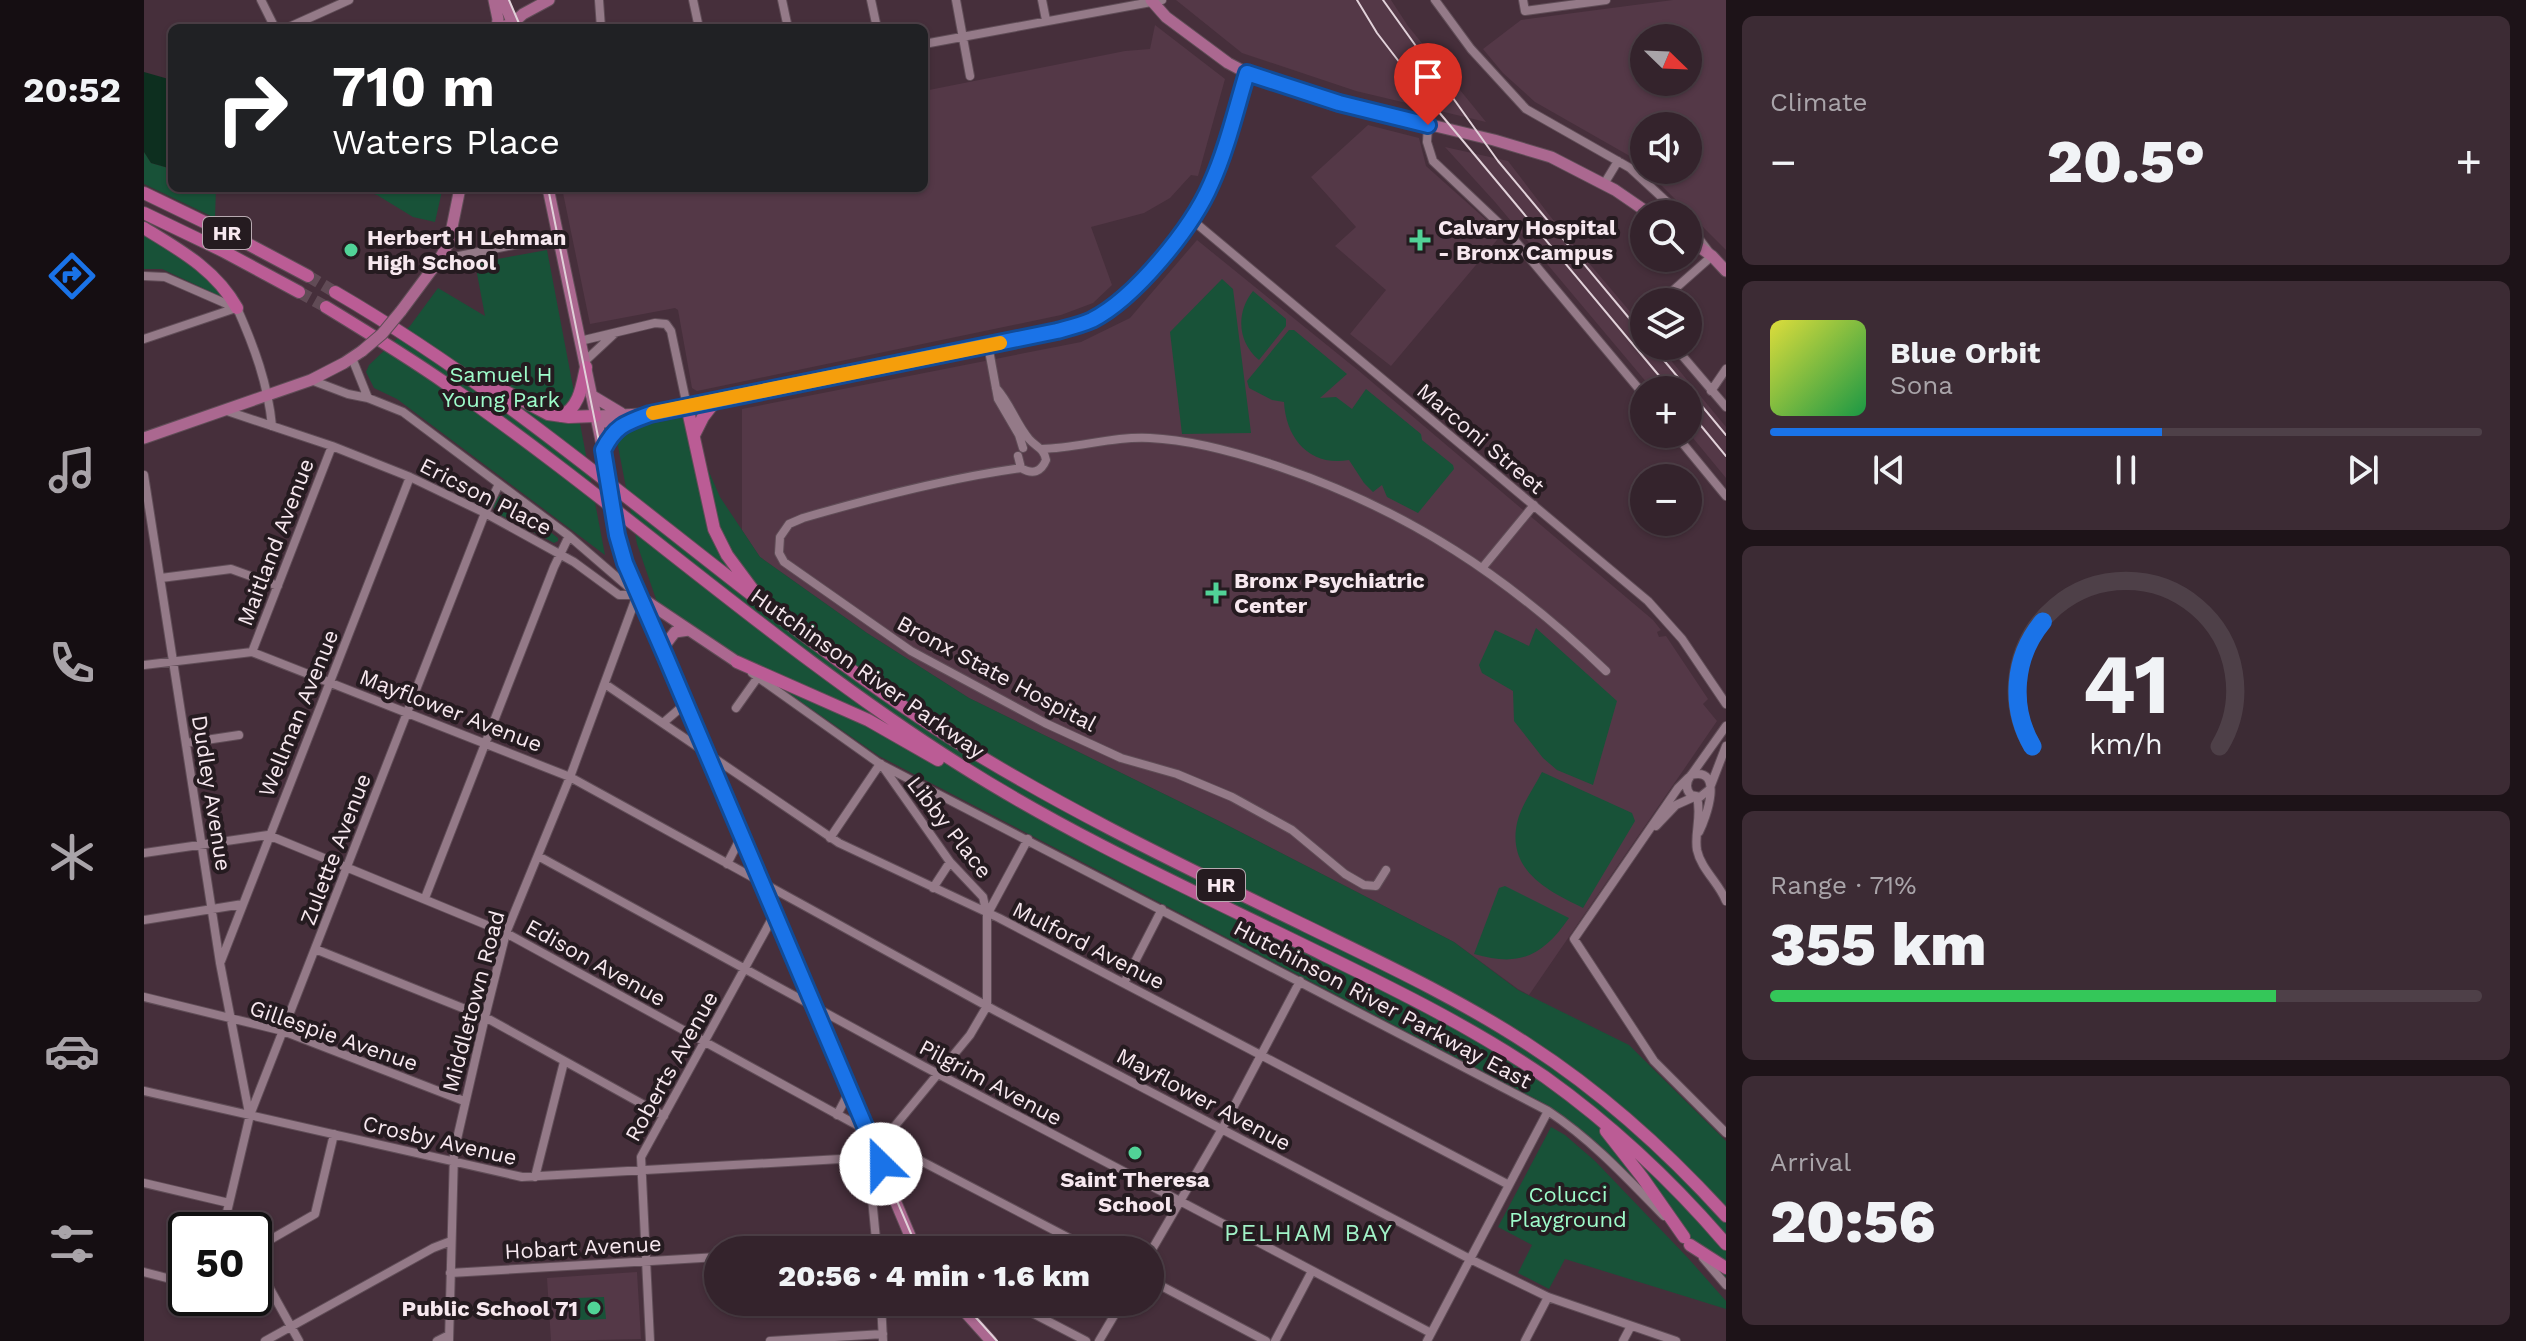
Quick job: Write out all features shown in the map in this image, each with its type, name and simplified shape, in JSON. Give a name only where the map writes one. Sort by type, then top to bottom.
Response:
[{"type":"highway","name":"HR","points":[[144,193],[308,276]]},
{"type":"highway","name":"HR","points":[[144,213],[299,292]]},
{"type":"highway","points":[[144,228],[209,271],[237,308]]},
{"type":"highway","name":"Hutchinson River Parkway","points":[[335,292],[448,363],[919,717],[1036,790],[1447,997],[1516,1037],[1605,1100],[1682,1169],[1726,1216]]},
{"type":"highway","name":"Hutchinson River Parkway","points":[[326,307],[454,389],[830,675],[939,751],[1009,795],[1089,839],[1433,1009],[1534,1070],[1588,1110],[1668,1180],[1726,1244]]},
{"type":"highway","points":[[448,363],[543,412],[596,419]]},
{"type":"highway","points":[[561,416],[575,404],[585,364]]},
{"type":"highway","points":[[694,435],[716,400]]},
{"type":"highway","points":[[687,406],[709,511],[719,540],[760,599]]},
{"type":"highway","points":[[737,662],[868,720],[950,767],[1009,795]]},
{"type":"highway","points":[[1588,1110],[1642,1177],[1687,1241],[1726,1268]]},
{"type":"highway","points":[[1682,1169],[1726,1203]]},
{"type":"main road","points":[[494,0],[498,24]]},
{"type":"main road","points":[[503,0],[512,24]]},
{"type":"main road","points":[[515,24],[523,14],[549,0]]},
{"type":"main road","points":[[1155,1],[1166,17],[1228,63],[1247,73],[1339,103],[1494,140],[1551,157],[1630,201]]},
{"type":"main road","points":[[596,419],[650,414],[1057,331],[1091,321],[1134,288],[1191,219],[1213,180],[1247,73]]},
{"type":"main road","points":[[144,438],[311,380],[357,354],[382,334],[439,260],[449,242],[459,192]]},
{"type":"main road","points":[[549,192],[603,450],[617,535],[633,595],[665,655],[909,1236]]},
{"type":"main road","points":[[1702,249],[1726,271]]},
{"type":"main road","points":[[591,395],[626,418]]},
{"type":"main road","points":[[603,450],[626,418]]},
{"type":"main road","points":[[633,595],[737,662]]},
{"type":"main road","points":[[665,655],[665,645],[675,632],[689,630]]},
{"type":"main road","points":[[971,1316],[991,1341]]},
{"type":"street","points":[[261,0],[273,24]]},
{"type":"street","points":[[296,24],[349,0]]},
{"type":"street","points":[[599,0],[601,24]]},
{"type":"street","points":[[693,0],[698,24]]},
{"type":"street","points":[[782,0],[787,24]]},
{"type":"street","points":[[871,0],[876,24]]},
{"type":"street","points":[[956,0],[970,76]]},
{"type":"street","points":[[1042,0],[1046,20]]},
{"type":"street","points":[[1435,0],[1487,68],[1526,109],[1632,169],[1665,200]]},
{"type":"street","points":[[1523,0],[1525,11],[1606,0]]},
{"type":"street","points":[[928,43],[1155,1]]},
{"type":"street","points":[[1428,125],[1427,142],[1433,161],[1506,230],[1630,378]]},
{"type":"street","points":[[1604,184],[1618,161]]},
{"type":"street","name":"Marconi Street","points":[[1191,219],[1657,610],[1682,639],[1726,704]]},
{"type":"street","points":[[439,260],[558,236]]},
{"type":"street","points":[[1676,288],[1712,256],[1702,243]]},
{"type":"street","points":[[144,276],[165,277],[237,308],[252,341],[269,395],[272,426]]},
{"type":"street","points":[[217,314],[220,301]]},
{"type":"street","points":[[144,339],[237,308]]},
{"type":"street","points":[[580,341],[655,323],[666,324],[671,331],[687,406]]},
{"type":"street","points":[[585,364],[617,331]]},
{"type":"street","points":[[988,345],[998,399],[1019,435],[1021,468],[1036,472],[1046,460],[1065,448]]},
{"type":"street","points":[[357,354],[368,398]]},
{"type":"street","points":[[1686,360],[1726,407]]},
{"type":"street","points":[[1711,391],[1726,369]]},
{"type":"street","points":[[311,380],[403,412],[569,536],[425,898]]},
{"type":"street","points":[[996,388],[1046,460]]},
{"type":"street","name":"Ericson Place","points":[[223,410],[332,446],[410,477],[560,554],[619,595],[633,595]]},
{"type":"street","points":[[1004,469],[1029,445],[1065,448],[1127,438],[1151,438],[1242,455],[1303,475],[1375,505],[1443,541],[1483,567],[1547,617],[1606,671]]},
{"type":"street","name":"Maitland Avenue","points":[[252,652],[332,446]]},
{"type":"street","points":[[1687,448],[1726,496]]},
{"type":"street","name":"Bronx State Hospital","points":[[1021,468],[924,485],[803,518],[783,530],[779,553],[784,562],[903,646],[1045,723],[1121,758],[1177,774],[1232,797],[1292,830],[1319,854],[1364,885],[1376,886],[1386,870]]},
{"type":"street","name":"Dudley Avenue","points":[[144,475],[220,963],[250,1115]]},
{"type":"street","name":"Wellman Avenue","points":[[220,963],[410,477]]},
{"type":"street","name":"Zulette Avenue","points":[[227,1212],[250,1115],[499,484]]},
{"type":"street","points":[[1483,567],[1534,505]]},
{"type":"street","name":"Ericson Place","points":[[569,536],[633,595]]},
{"type":"street","points":[[605,566],[625,563]]},
{"type":"street","points":[[161,578],[231,569],[278,586]]},
{"type":"street","name":"Middletown Road","points":[[449,1338],[453,1162],[464,1101],[506,933],[605,684],[633,595]]},
{"type":"street","name":"Mayflower Avenue","points":[[144,665],[252,652],[570,777],[987,1006],[1470,1259],[1548,1297],[1676,1341]]},
{"type":"street","name":"Hutchinson River Parkway East","points":[[737,662],[880,764],[1548,1111],[1578,1131],[1605,1155],[1726,1285]]},
{"type":"street","points":[[736,708],[758,677]]},
{"type":"street","name":"Mulford Avenue","points":[[605,684],[830,838],[987,915],[999,918],[1509,1185]]},
{"type":"street","points":[[663,723],[685,704]]},
{"type":"street","points":[[1726,726],[1690,777],[1674,793],[1574,941],[1654,1061],[1726,1133]]},
{"type":"street","points":[[186,743],[239,735]]},
{"type":"street","points":[[1650,831],[1676,805],[1706,794],[1726,746]]},
{"type":"street","points":[[830,838],[880,764]]},
{"type":"street","name":"Libby Place","points":[[880,764],[950,862],[983,897],[987,915]]},
{"type":"street","points":[[1690,777],[1699,773],[1705,776],[1710,788],[1709,805],[1696,844],[1699,856],[1726,901]]},
{"type":"street","points":[[1690,777],[1687,790],[1695,797],[1699,810],[1699,832]]},
{"type":"street","points":[[144,853],[268,835]]},
{"type":"street","name":"Edison Avenue","points":[[268,835],[506,933],[866,1130]]},
{"type":"street","points":[[727,864],[741,837]]},
{"type":"street","points":[[876,1236],[869,1167],[875,1150],[970,1035],[987,1006],[987,915],[1028,839]]},
{"type":"street","name":"Pilgrim Avenue","points":[[538,856],[937,1074],[1312,1271],[1429,1337]]},
{"type":"street","points":[[933,888],[950,862]]},
{"type":"street","points":[[144,920],[243,904]]},
{"type":"street","points":[[1124,983],[1162,909]]},
{"type":"street","name":"Roberts Avenue","points":[[650,1341],[641,1157],[774,915]]},
{"type":"street","points":[[315,949],[485,1017],[664,1116]]},
{"type":"street","points":[[1160,1236],[1222,1129],[1300,981]]},
{"type":"street","name":"Gillespie Avenue","points":[[144,997],[283,1031],[464,1101]]},
{"type":"street","points":[[535,1177],[564,1062]]},
{"type":"street","name":"Crosby Avenue","points":[[144,1091],[516,1176],[861,1158],[875,1150]]},
{"type":"street","points":[[837,1115],[849,1092]]},
{"type":"street","points":[[1429,1337],[1548,1111]]},
{"type":"street","points":[[272,1239],[315,1214],[334,1134]]},
{"type":"street","points":[[875,1150],[898,1149],[1065,1236]]},
{"type":"street","points":[[144,1183],[229,1203]]},
{"type":"street","points":[[265,1341],[451,1241]]},
{"type":"street","name":"Hobart Avenue","points":[[450,1273],[704,1258]]},
{"type":"street","points":[[1275,1341],[1312,1271]]},
{"type":"street","points":[[144,1272],[168,1278]]},
{"type":"street","points":[[1164,1287],[1266,1341]]},
{"type":"street","points":[[272,1292],[299,1341]]},
{"type":"street","points":[[1525,1341],[1548,1297]]},
{"type":"street","points":[[770,1341],[883,1338],[882,1316]]},
{"type":"street","points":[[1038,1316],[1086,1341]]},
{"type":"street","points":[[1099,1341],[1114,1316]]},
{"type":"street","points":[[1623,1341],[1631,1326]]},
{"type":"street","points":[[437,1341],[449,1338]]},
{"type":"shaded area","points":[[1176,0],[1391,0],[1408,26],[1486,122],[1356,91],[1242,53]]},
{"type":"shaded area","points":[[1673,0],[1726,0],[1726,250],[1702,226],[1702,200],[1676,200],[1660,184],[1702,184],[1702,112],[1630,112],[1630,156],[1535,102],[1503,73],[1483,49],[1521,20]]},
{"type":"shaded area","points":[[1155,25],[1225,79],[1198,176],[1191,175],[1170,198],[1144,213],[1091,227],[1112,285],[1093,303],[1061,315],[697,391],[692,388],[678,310],[675,308],[590,324],[563,192],[928,192],[928,90],[1125,51],[1150,49]]},
{"type":"shaded area","points":[[144,72],[168,79],[168,168],[151,163],[144,152]]},
{"type":"shaded area","name":"Calvary Hospital - Bronx Campus","points":[[1368,125],[1419,138],[1426,166],[1502,234],[1391,366],[1350,334],[1386,290],[1335,246],[1356,227],[1311,177]]},
{"type":"shaded area","points":[[1445,147],[1508,161],[1560,229],[1630,312],[1630,360],[1671,360],[1684,376],[1641,376]]},
{"type":"shaded area","name":"Bronx Psychiatric Center","points":[[1197,240],[1359,371],[1653,620],[1661,630],[1657,632],[1659,637],[1666,636],[1708,699],[1703,704],[1717,721],[1529,995],[1454,942],[1221,822],[969,698],[867,633],[760,557],[742,530],[742,409],[1081,342],[1130,318]]},
{"type":"shaded area","points":[[1702,398],[1726,427],[1726,478],[1701,448]]},
{"type":"shaded area","name":"Public School 71","points":[[637,1272],[641,1339],[551,1341],[547,1278]]},
{"type":"green space","points":[[144,152],[151,163],[168,168],[168,192],[216,192],[215,218],[144,184]]},
{"type":"green space","points":[[368,192],[442,192],[435,222],[413,217]]},
{"type":"green space","points":[[144,231],[183,255],[228,300],[162,269],[144,269]]},
{"type":"green space","name":"Samuel H Young Park","points":[[547,250],[605,555],[397,399],[374,388],[366,372],[369,365],[410,326],[438,288],[485,316],[475,263]]},
{"type":"green space","points":[[1222,279],[1233,289],[1251,433],[1182,434],[1170,332]]},
{"type":"green space","points":[[1253,291],[1286,319],[1286,326],[1259,360],[1246,345],[1241,327],[1247,299]]},
{"type":"green space","points":[[1289,330],[1294,330],[1347,374],[1320,398],[1336,397],[1352,409],[1366,389],[1453,465],[1454,469],[1418,513],[1387,497],[1382,485],[1373,492],[1349,460],[1323,459],[1303,448],[1290,428],[1284,402],[1272,400],[1249,388],[1247,381]]},
{"type":"green space","points":[[685,417],[720,497],[760,557],[867,633],[969,698],[1221,822],[1454,942],[1518,990],[1629,1045],[1726,1141],[1726,1279],[1621,1165],[1549,1106],[879,756],[657,602],[637,544],[615,431]]},
{"type":"green space","points":[[502,495],[558,541],[554,543],[495,512],[495,502]]},
{"type":"green space","points":[[1536,628],[1617,701],[1593,785],[1557,770],[1543,758],[1514,721],[1513,691],[1482,673],[1479,665],[1495,630],[1529,646]]},
{"type":"green space","points":[[1542,772],[1632,813],[1635,821],[1583,908],[1533,877],[1518,854],[1519,816]]},
{"type":"green space","points":[[1505,886],[1569,918],[1549,942],[1528,956],[1504,959],[1474,954],[1499,888]]},
{"type":"green space","name":"Colucci Playground","points":[[1551,1127],[1595,1161],[1688,1258],[1726,1301],[1726,1309],[1565,1259],[1549,1289],[1518,1273],[1532,1245],[1498,1227]]},
{"type":"green space","points":[[604,1297],[606,1319],[577,1320],[576,1298]]},
{"type":"tunnel","points":[[308,276],[335,292]]},
{"type":"tunnel","points":[[299,292],[326,307]]},
{"type":"railway","points":[[509,0],[519,24]]},
{"type":"railway","points":[[1357,0],[1377,33],[1423,93],[1659,376]]},
{"type":"railway","points":[[1383,0],[1498,161],[1630,319]]},
{"type":"railway","points":[[549,192],[618,536],[645,611],[912,1236]]},
{"type":"railway","points":[[1664,360],[1726,435]]},
{"type":"railway","points":[[1702,427],[1726,456]]},
{"type":"railway","points":[[975,1316],[997,1341]]},
{"type":"slow traffic","points":[[653,413],[1000,343]]},
{"type":"place","name":"Calvary Hospital - Bronx Campus","points":[[1420,240]]},
{"type":"place","name":"Herbert H Lehman High School","points":[[351,250]]},
{"type":"place","name":"Bronx Psychiatric Center","points":[[1216,593]]},
{"type":"place","name":"Saint Theresa School","points":[[1135,1153]]},
{"type":"place","name":"Public School 71","points":[[594,1308]]},
{"type":"district","name":"PELHAM BAY","points":[[1309,1233]]},
{"type":"route","points":[[881,1164],[637,595],[617,535],[603,450],[606,442],[613,432],[650,414],[1057,331],[1091,321],[1134,288],[1195,214],[1213,180],[1247,73],[1339,103],[1428,125]]}]
